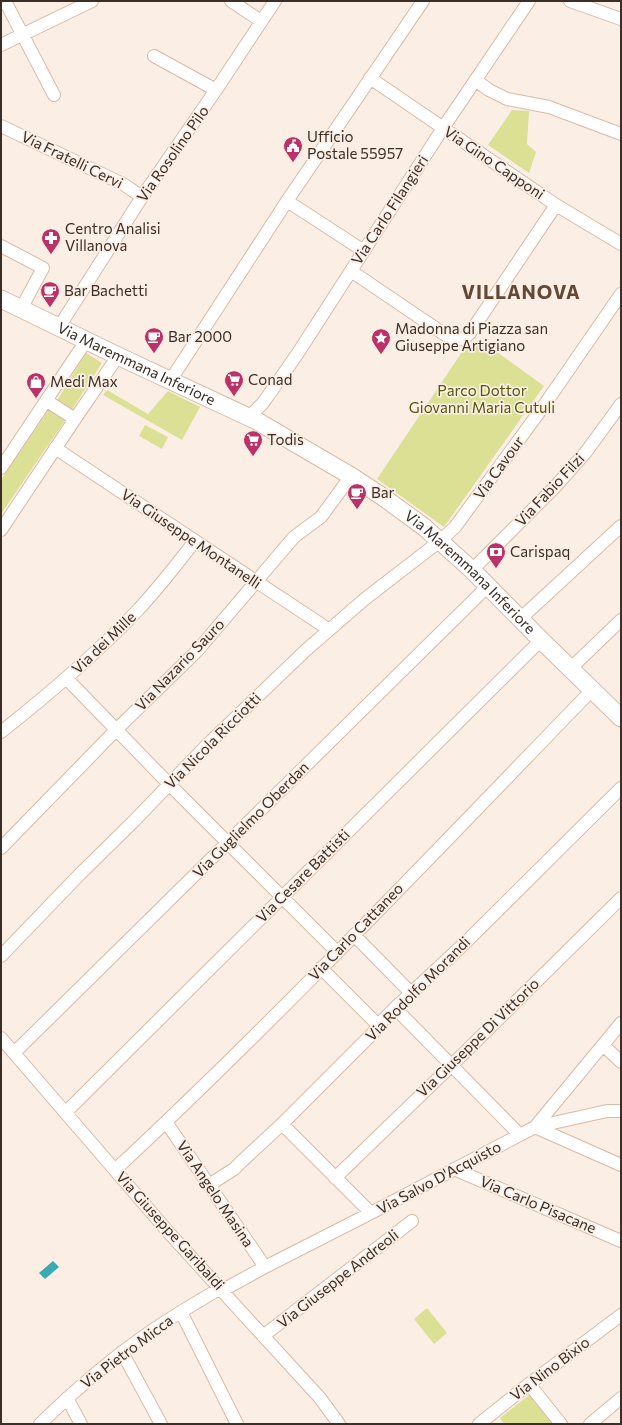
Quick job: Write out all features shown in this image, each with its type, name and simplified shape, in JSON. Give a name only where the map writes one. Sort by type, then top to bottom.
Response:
[{"type":"main road","name":"Via Maremmana Inferiore","points":[[1,299],[170,381],[249,417],[351,476],[403,512],[440,541],[472,570],[621,718]]},
{"type":"street","points":[[5,1],[54,95]]},
{"type":"street","points":[[1,45],[92,1]]},
{"type":"street","points":[[231,1],[261,21]]},
{"type":"street","name":"Via Rosolino Pilo","points":[[59,327],[142,197],[275,1]]},
{"type":"street","points":[[170,381],[288,201],[423,1]]},
{"type":"street","name":"Via Carlo Filangieri","points":[[249,417],[263,403],[294,359],[443,128],[529,1]]},
{"type":"street","points":[[570,1],[621,19]]},
{"type":"street","points":[[154,56],[216,90]]},
{"type":"street","name":"Via Gino Capponi","points":[[370,78],[556,205],[621,244]]},
{"type":"street","points":[[475,80],[502,98],[549,107],[621,134]]},
{"type":"street","name":"Via Fratelli Cervi","points":[[1,126],[123,184],[142,197]]},
{"type":"street","points":[[288,201],[364,251]]},
{"type":"street","points":[[351,271],[450,338],[460,340],[470,332],[556,205]]},
{"type":"street","points":[[1,246],[43,268],[21,309]]},
{"type":"street","name":"Via Cavour","points":[[440,541],[463,518],[543,407],[621,294]]},
{"type":"street","points":[[1,468],[86,341]]},
{"type":"street","points":[[1,530],[118,356]]},
{"type":"street","points":[[46,401],[75,418]]},
{"type":"street","name":"Via Fabio Filzi","points":[[472,570],[535,509],[589,447],[621,404]]},
{"type":"street","name":"Via Giuseppe Montanelli","points":[[55,448],[328,630]]},
{"type":"street","name":"Via Nazario Sauro","points":[[1,848],[116,730],[197,651],[296,535],[321,517],[351,476]]},
{"type":"street","points":[[520,618],[621,526]]},
{"type":"street","name":"Via dei Mille","points":[[1,732],[67,678],[137,611],[157,589],[195,541]]},
{"type":"street","name":"Via Nicola Ricciotti","points":[[1,956],[208,744],[328,630],[370,594],[440,541]]},
{"type":"street","name":"Via Guglielmo Oberdan","points":[[14,1053],[488,586]]},
{"type":"street","points":[[570,669],[621,620]]},
{"type":"street","name":"Via Cesare Battisti","points":[[66,1112],[541,640]]},
{"type":"street","points":[[67,678],[169,784],[337,952]]},
{"type":"street","name":"Via Carlo Cattaneo","points":[[115,1170],[250,1041],[592,690]]},
{"type":"street","name":"Via Rodolfo Morandi","points":[[209,1185],[234,1169],[282,1124],[373,1033],[378,1025],[410,992],[466,942],[621,788]]},
{"type":"street","name":"Via Giuseppe Di Vittorio","points":[[335,1178],[621,898]]},
{"type":"street","points":[[354,935],[410,992]]},
{"type":"street","points":[[321,968],[378,1025]]},
{"type":"street","points":[[395,1008],[520,1135]]},
{"type":"street","name":"Via Salvo D'Acquisto","points":[[222,1289],[535,1127],[621,1023]]},
{"type":"street","name":"Via Giuseppe Garibaldi","points":[[1,1038],[170,1234],[222,1289],[320,1398],[339,1424]]},
{"type":"street","points":[[603,1045],[621,1062]]},
{"type":"street","points":[[535,1127],[607,1111],[621,1111]]},
{"type":"street","name":"Via Angelo Masina","points":[[166,1122],[265,1267]]},
{"type":"street","points":[[282,1124],[371,1213]]},
{"type":"street","points":[[535,1127],[621,1165]]},
{"type":"street","name":"Via Carlo Pisacane","points":[[454,1169],[621,1241]]},
{"type":"street","name":"Via Giuseppe Andreoli","points":[[263,1336],[412,1221]]},
{"type":"street","name":"Via Pietro Micca","points":[[40,1424],[67,1398],[122,1352],[181,1312],[222,1289]]},
{"type":"street","points":[[181,1312],[237,1424]]},
{"type":"street","name":"Via Nino Bixio","points":[[479,1424],[529,1384],[621,1315]]},
{"type":"street","points":[[122,1352],[161,1424]]},
{"type":"street","points":[[529,1384],[561,1424]]},
{"type":"street","points":[[67,1398],[81,1424]]},
{"type":"street","points":[[590,1424],[621,1398]]},
{"type":"green space","points":[[512,110],[529,111],[527,144],[536,152],[529,173],[488,145]]},
{"type":"green space","name":"Parco Dottor Giovanni Maria Cutuli","points":[[479,339],[544,386],[444,527],[377,479],[464,349],[475,344]]},
{"type":"green space","points":[[86,353],[102,363],[71,411],[56,402]]},
{"type":"green space","points":[[107,390],[148,414],[168,391],[200,407],[182,440],[103,395]]},
{"type":"green space","points":[[50,408],[66,419],[1,514],[1,480]]},
{"type":"green space","points":[[145,425],[168,437],[162,449],[139,436]]},
{"type":"green space","points":[[427,1308],[447,1333],[434,1344],[414,1319]]},
{"type":"green space","points":[[533,1392],[558,1424],[504,1424],[500,1418]]},
{"type":"water","points":[[53,1261],[59,1267],[45,1279],[39,1273]]},
{"type":"place","name":"Ufficio Postale 55957","points":[[293,163]]},
{"type":"place","name":"Centro Analisi Villanova","points":[[51,255]]},
{"type":"place","name":"Bar Bachetti","points":[[50,308]]},
{"type":"place","name":"Bar 2000","points":[[154,354]]},
{"type":"place","name":"Madonna di Piazza san Giuseppe Artigiano","points":[[381,355]]},
{"type":"place","name":"Conad","points":[[234,397]]},
{"type":"place","name":"Medi Max","points":[[36,399]]},
{"type":"place","name":"Todis","points":[[253,457]]},
{"type":"place","name":"Bar","points":[[357,510]]},
{"type":"place","name":"Carispaq","points":[[496,569]]},
{"type":"district","name":"VILLANOVA","points":[[521,292]]}]
